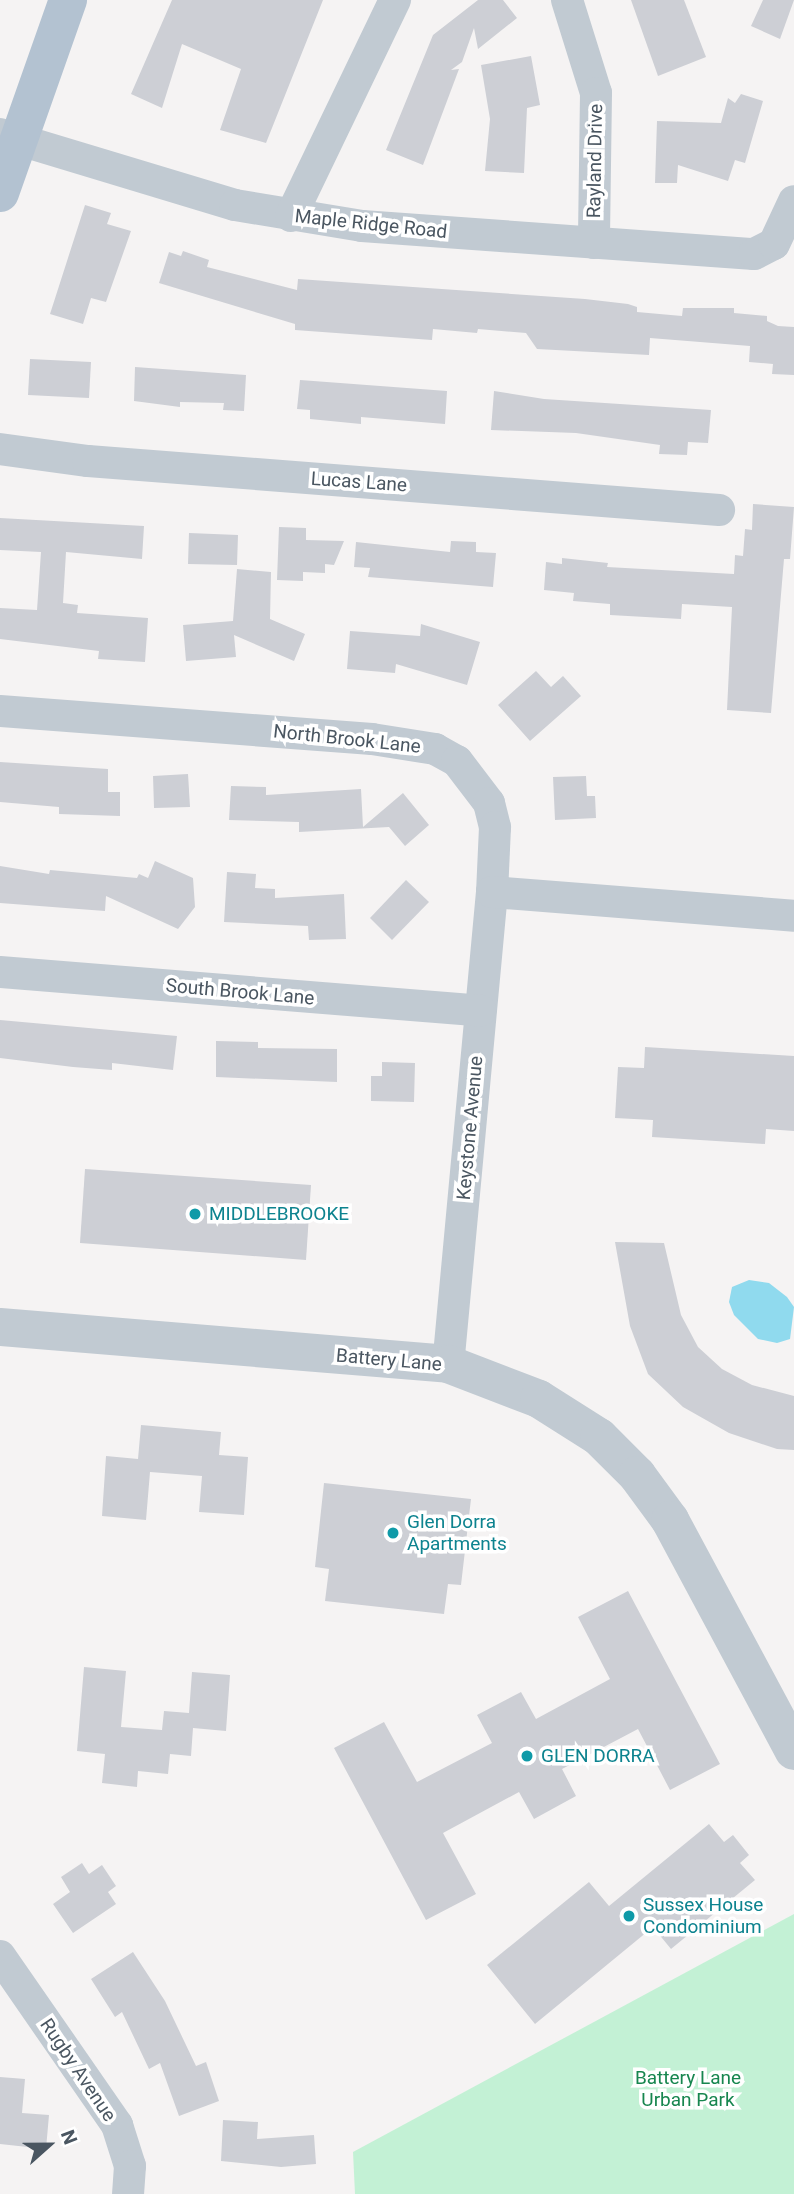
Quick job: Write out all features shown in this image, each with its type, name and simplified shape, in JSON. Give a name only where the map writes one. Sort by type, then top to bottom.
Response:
[{"type":"main road","points":[[0,193],[9,137],[68,0]]},
{"type":"street","points":[[291,215],[395,0]]},
{"type":"street","name":"Rayland Drive","points":[[568,0],[596,93],[594,243]]},
{"type":"street","name":"Maple Ridge Road","points":[[9,137],[236,205],[362,226],[754,254],[774,244],[794,201]]},
{"type":"street","name":"Lucas Lane","points":[[0,449],[88,461],[719,510]]},
{"type":"street","name":"North Brook Lane","points":[[0,710],[372,739],[435,749],[457,761],[489,803],[495,827],[492,892]]},
{"type":"street","points":[[492,892],[794,916]]},
{"type":"street","name":"Keystone Avenue","points":[[448,1364],[492,892]]},
{"type":"street","name":"South Brook Lane","points":[[0,972],[480,1011]]},
{"type":"street","name":"Battery Lane","points":[[0,1327],[448,1364],[539,1399],[598,1437],[637,1475],[689,1553],[794,1751]]},
{"type":"street","name":"Rugby Avenue","points":[[0,1956],[117,2125],[130,2166],[128,2194]]},
{"type":"green space","name":"Battery Lane Urban Park","points":[[794,1914],[794,2194],[355,2194],[353,2152]]},
{"type":"water","points":[[749,1280],[769,1283],[787,1297],[794,1307],[790,1339],[777,1343],[758,1339],[734,1315],[729,1302],[732,1287]]},
{"type":"building","points":[[172,0],[323,0],[266,143],[220,130],[241,69],[182,44],[162,108],[131,94]]},
{"type":"building","points":[[478,0],[503,0],[517,18],[478,49],[474,28],[462,62],[451,70],[459,69],[423,165],[386,150],[433,35]]},
{"type":"building","points":[[631,0],[684,0],[706,57],[658,76]]},
{"type":"building","points":[[763,0],[794,0],[780,39],[751,26]]},
{"type":"building","points":[[531,56],[540,105],[527,108],[524,173],[485,171],[490,119],[481,65]]},
{"type":"building","points":[[741,94],[763,101],[745,163],[735,160],[728,181],[678,165],[677,183],[655,183],[657,121],[721,123],[728,98],[735,103]]},
{"type":"building","points":[[85,205],[111,213],[107,224],[131,231],[106,302],[91,298],[83,324],[50,314]]},
{"type":"building","points":[[183,251],[209,260],[207,267],[297,290],[298,279],[585,299],[628,304],[637,307],[637,312],[682,316],[683,308],[734,308],[734,313],[767,316],[767,321],[778,326],[794,327],[794,375],[772,374],[773,364],[749,362],[750,346],[650,338],[649,355],[537,349],[526,333],[478,329],[477,333],[433,329],[432,340],[295,330],[295,324],[159,283],[169,252],[181,256]]},
{"type":"building","points":[[30,359],[91,362],[89,398],[28,395]]},
{"type":"building","points":[[135,367],[246,375],[244,411],[223,410],[224,403],[180,402],[180,407],[134,401]]},
{"type":"building","points":[[300,380],[447,391],[445,424],[361,417],[361,424],[310,419],[310,410],[297,409]]},
{"type":"building","points":[[494,391],[544,399],[711,410],[708,443],[688,442],[687,455],[659,454],[660,445],[576,433],[491,430]]},
{"type":"building","points":[[753,504],[794,507],[790,559],[784,559],[771,713],[727,710],[732,607],[682,604],[681,619],[610,615],[610,604],[573,601],[574,593],[544,590],[546,562],[562,564],[562,558],[608,563],[607,567],[734,574],[735,555],[743,556],[745,529],[752,530]]},
{"type":"building","points":[[0,518],[144,526],[142,559],[66,552],[63,603],[78,605],[77,613],[148,618],[145,662],[98,659],[99,651],[0,639],[0,608],[37,610],[41,552],[0,550]]},
{"type":"building","points":[[279,527],[306,528],[306,540],[344,541],[334,565],[325,564],[325,573],[303,572],[303,581],[277,580]]},
{"type":"building","points":[[189,533],[238,535],[237,565],[188,564]]},
{"type":"building","points":[[451,541],[476,542],[476,552],[496,553],[493,587],[368,577],[370,568],[354,567],[356,542],[450,552]]},
{"type":"building","points":[[237,569],[271,572],[270,619],[305,634],[294,661],[234,635],[236,657],[186,661],[183,625],[233,621]]},
{"type":"building","points":[[421,624],[480,642],[467,685],[396,664],[395,673],[347,669],[350,631],[420,636]]},
{"type":"building","points":[[536,671],[551,687],[563,676],[581,696],[530,741],[498,705]]},
{"type":"building","points":[[0,762],[108,769],[108,792],[120,792],[120,816],[59,814],[59,807],[0,802]]},
{"type":"building","points":[[188,774],[190,807],[154,808],[153,776]]},
{"type":"building","points":[[586,776],[587,796],[595,796],[596,818],[555,820],[553,777]]},
{"type":"building","points":[[231,786],[266,787],[266,795],[361,789],[363,827],[403,793],[429,825],[405,846],[389,827],[299,832],[299,822],[229,820]]},
{"type":"building","points":[[155,861],[193,878],[195,907],[178,929],[106,896],[105,911],[0,903],[0,866],[49,874],[50,870],[137,878],[139,874],[148,878]]},
{"type":"building","points":[[227,872],[256,874],[255,888],[275,889],[275,898],[344,894],[346,939],[309,940],[308,926],[224,922]]},
{"type":"building","points":[[406,880],[429,902],[392,940],[370,918]]},
{"type":"building","points":[[0,1020],[177,1036],[173,1070],[112,1063],[112,1070],[0,1058]]},
{"type":"building","points":[[216,1041],[258,1042],[258,1048],[337,1049],[337,1082],[216,1077]]},
{"type":"building","points":[[645,1047],[794,1056],[794,1131],[766,1129],[765,1144],[652,1137],[653,1120],[615,1118],[618,1067],[644,1068]]},
{"type":"building","points":[[382,1062],[415,1063],[414,1102],[371,1101],[371,1076],[382,1076]]},
{"type":"building","name":"MIDDLEBROOKE","points":[[85,1169],[311,1185],[306,1260],[80,1243]]},
{"type":"building","points":[[615,1242],[664,1243],[681,1315],[698,1347],[722,1369],[752,1385],[794,1396],[794,1450],[777,1449],[729,1433],[683,1407],[648,1374],[630,1326]]},
{"type":"building","points":[[141,1425],[221,1432],[219,1455],[248,1457],[244,1515],[199,1512],[202,1476],[150,1472],[146,1520],[102,1516],[106,1456],[138,1459]]},
{"type":"building","name":"Glen Dorra Apartments","points":[[324,1483],[471,1499],[461,1585],[448,1584],[444,1614],[325,1601],[329,1569],[315,1567]]},
{"type":"building","name":"GLEN DORRA","points":[[628,1591],[720,1764],[670,1790],[638,1729],[562,1769],[576,1796],[534,1819],[519,1792],[443,1833],[476,1894],[426,1920],[334,1748],[384,1722],[417,1782],[492,1743],[477,1715],[521,1692],[536,1719],[610,1679],[578,1617]]},
{"type":"building","points":[[84,1667],[126,1671],[121,1727],[162,1730],[164,1711],[189,1713],[192,1672],[230,1675],[226,1731],[193,1728],[191,1756],[170,1754],[168,1774],[138,1771],[137,1787],[102,1783],[105,1754],[77,1751]]},
{"type":"building","name":"Sussex House Condominium","points":[[709,1824],[724,1842],[733,1835],[749,1855],[740,1863],[755,1880],[671,1949],[653,1927],[535,2024],[487,1965],[589,1882],[609,1906]]},
{"type":"building","points":[[82,1863],[89,1874],[102,1865],[116,1886],[108,1892],[116,1904],[73,1933],[53,1904],[70,1892],[61,1877]]},
{"type":"building","points":[[133,1952],[165,2001],[196,2066],[206,2062],[219,2101],[179,2116],[160,2063],[149,2069],[122,2012],[115,2017],[91,1979]]},
{"type":"building","points":[[0,2077],[25,2079],[22,2113],[49,2115],[46,2149],[0,2144]]},
{"type":"building","points":[[223,2120],[258,2122],[257,2139],[314,2135],[316,2164],[281,2167],[221,2161]]},
{"type":"place","name":"MIDDLEBROOKE","points":[[195,1214]]},
{"type":"place","name":"Glen Dorra Apartments","points":[[393,1533]]},
{"type":"place","name":"GLEN DORRA","points":[[527,1756]]},
{"type":"place","name":"Sussex House Condominium","points":[[629,1916]]}]
